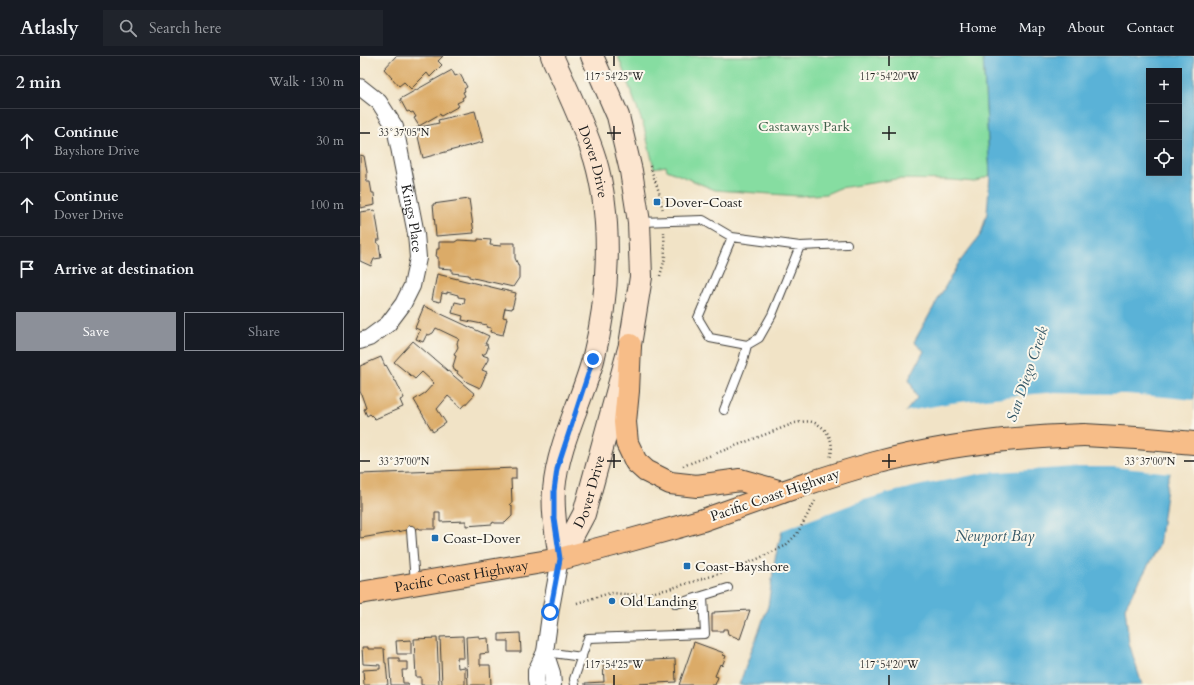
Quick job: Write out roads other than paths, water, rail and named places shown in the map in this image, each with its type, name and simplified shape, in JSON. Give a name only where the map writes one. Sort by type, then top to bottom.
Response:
[{"type":"highway","points":[[630,345],[625,422],[627,443],[636,462],[646,471],[670,483],[698,486],[740,480],[782,492]]},
{"type":"highway","name":"Pacific Coast Highway","points":[[360,593],[560,559],[613,546],[703,520],[782,492],[874,463],[944,448],[980,442],[1036,437],[1084,435],[1136,438],[1194,444]]},
{"type":"street","name":"Dover Drive","points":[[552,56],[587,137],[595,160],[603,195],[607,252],[604,304],[593,359],[557,469],[554,491],[554,518],[560,559]]},
{"type":"street","name":"Dover Drive","points":[[560,559],[584,514],[630,345],[641,277],[639,222],[631,171],[618,116],[592,56]]},
{"type":"street","name":"Kings Place","points":[[360,87],[379,102],[395,127],[416,234],[418,258],[412,286],[403,304],[388,324],[369,338],[360,341]]},
{"type":"street","points":[[537,685],[536,670],[545,652],[560,559]]},
{"type":"street","points":[[545,652],[552,673],[553,685]]},
{"type":"lane","points":[[639,222],[703,220],[732,237],[800,246],[847,244]]},
{"type":"lane","points":[[732,237],[698,318],[710,338],[747,345],[759,338],[772,315],[800,246]]},
{"type":"lane","points":[[724,410],[743,361],[747,345]]},
{"type":"lane","points":[[411,530],[415,584]]},
{"type":"lane","points":[[676,604],[728,588]]},
{"type":"lane","points":[[575,685],[574,679],[588,638],[705,634],[703,596]]},
{"type":"lane","points":[[545,652],[582,657]]},
{"type":"water","name":"Newport Bay","points":[[983,56],[1194,56],[1194,410],[1168,479],[1159,546],[1125,607],[1129,643],[1142,685],[739,685],[768,606],[775,559],[785,519],[826,507],[917,398],[909,379],[924,351],[914,342],[958,264],[981,234],[987,213],[990,175]]},
{"type":"place","name":"Dover-Coast","points":[[657,202]]},
{"type":"place","name":"Coast-Dover","points":[[435,538]]},
{"type":"place","name":"Coast-Bayshore","points":[[687,566]]},
{"type":"place","name":"Old Landing","points":[[612,601]]},
{"type":"park label","name":"Castaways Park","points":[[804,126]]},
{"type":"water label","name":"San Diego Creek","points":[[1027,374]]}]
